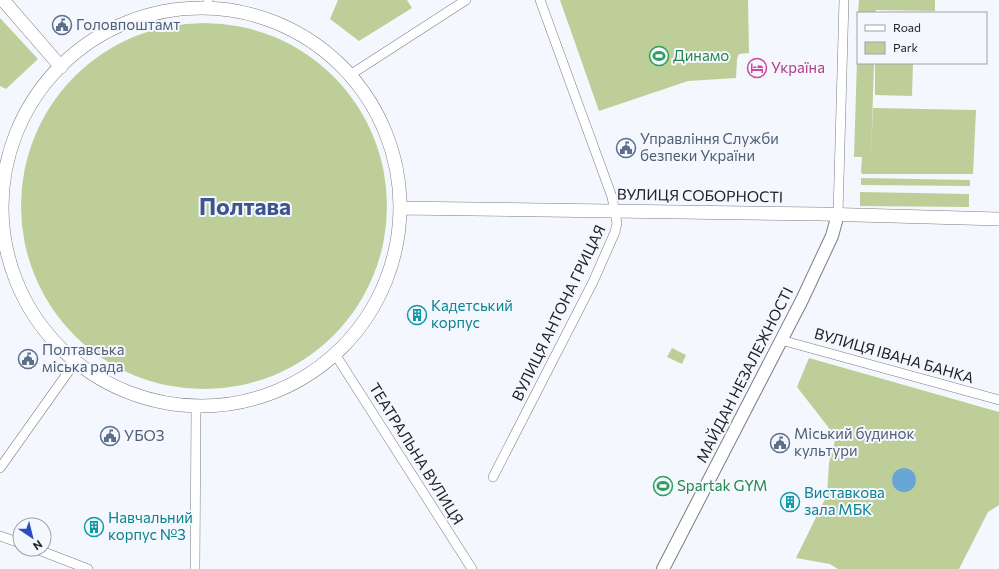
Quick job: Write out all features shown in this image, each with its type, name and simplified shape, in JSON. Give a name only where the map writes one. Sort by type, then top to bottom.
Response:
[{"type":"main road","points":[[3,0],[61,66]]},
{"type":"main road","points":[[208,4],[268,19],[281,25],[321,48],[350,75],[371,103],[386,134],[397,172],[400,208],[395,250],[382,290],[365,319],[335,354],[299,380],[270,393],[233,403],[196,406],[168,403],[132,393],[106,381],[76,361],[47,332],[20,289],[7,249],[1,203],[10,154],[20,126],[38,94],[61,66],[97,38],[126,24],[168,11],[208,4]]},
{"type":"main road","name":"ВУЛИЦЯ СОБОРНОСТІ","points":[[400,208],[838,214],[999,219]]},
{"type":"street","points":[[350,75],[466,0]]},
{"type":"street","name":"ВУЛИЦЯ АНТОНА ГРИЦАЯ","points":[[493,476],[592,282],[612,240],[617,223],[615,211],[540,0]]},
{"type":"street","points":[[838,214],[844,0]]},
{"type":"street","name":"МАЙДАН НЕЗАЛЕЖНОСТІ","points":[[663,569],[781,340],[832,236],[838,214]]},
{"type":"street","name":"ВУЛИЦЯ ІВАНА БАНКА","points":[[781,340],[999,400]]},
{"type":"street","name":"ТЕАТРАЛЬНА ВУЛИЦЯ","points":[[335,354],[472,569]]},
{"type":"street","points":[[0,468],[76,361]]},
{"type":"street","points":[[196,406],[196,569]]},
{"type":"street","points":[[0,536],[12,540]]},
{"type":"street","points":[[52,555],[88,569]]},
{"type":"green space","points":[[338,0],[407,0],[412,8],[359,41],[330,19]]},
{"type":"green space","name":"Динамо","points":[[560,0],[748,0],[749,53],[739,54],[737,59],[736,78],[688,81],[599,111]]},
{"type":"green space","points":[[859,0],[935,0],[935,11],[876,10],[875,12],[858,12]]},
{"type":"green space","points":[[0,18],[38,59],[6,89],[0,86]]},
{"type":"green space","points":[[204,23],[240,27],[274,37],[305,54],[333,77],[356,105],[373,136],[383,170],[387,206],[383,242],[373,276],[356,307],[333,335],[305,358],[274,375],[240,385],[204,389],[168,385],[134,375],[103,358],[75,335],[52,307],[35,276],[25,242],[21,206],[25,170],[35,136],[52,105],[75,77],[103,54],[134,37],[168,27]]},
{"type":"green space","points":[[857,60],[857,64],[874,64],[871,157],[873,108],[976,110],[973,174],[862,174],[862,157],[854,157]]},
{"type":"green space","points":[[875,64],[913,64],[912,96],[875,95]]},
{"type":"green space","points":[[861,178],[970,180],[970,186],[861,185]]},
{"type":"green space","points":[[860,192],[969,194],[969,207],[860,206]]},
{"type":"green space","points":[[672,348],[686,355],[682,364],[667,357]]},
{"type":"green space","points":[[809,358],[999,412],[999,505],[988,512],[959,569],[838,569],[830,564],[796,558],[827,495],[829,463],[836,437],[797,387]]},
{"type":"water","points":[[904,468],[909,469],[915,475],[915,485],[909,491],[904,492],[899,491],[893,485],[892,480],[893,475],[899,469]]},
{"type":"place","name":"Головпоштамт","points":[[62,25]]},
{"type":"place","name":"Динамо","points":[[659,56]]},
{"type":"place","name":"Україна","points":[[757,68]]},
{"type":"place","name":"Управління Служби безпеки України","points":[[626,148]]},
{"type":"place","name":"Кадетський корпус","points":[[417,315]]},
{"type":"place","name":"Полтавська міська рада","points":[[28,359]]},
{"type":"place","name":"УБОЗ","points":[[110,436]]},
{"type":"place","name":"Міський будинок культури","points":[[780,443]]},
{"type":"place","name":"Spartak GYM","points":[[663,486]]},
{"type":"place","name":"Виставкова зала МБК","points":[[790,502]]},
{"type":"place","name":"Навчальний корпус №3","points":[[94,527]]},
{"type":"district","name":"Полтава","points":[[245,207]]}]
